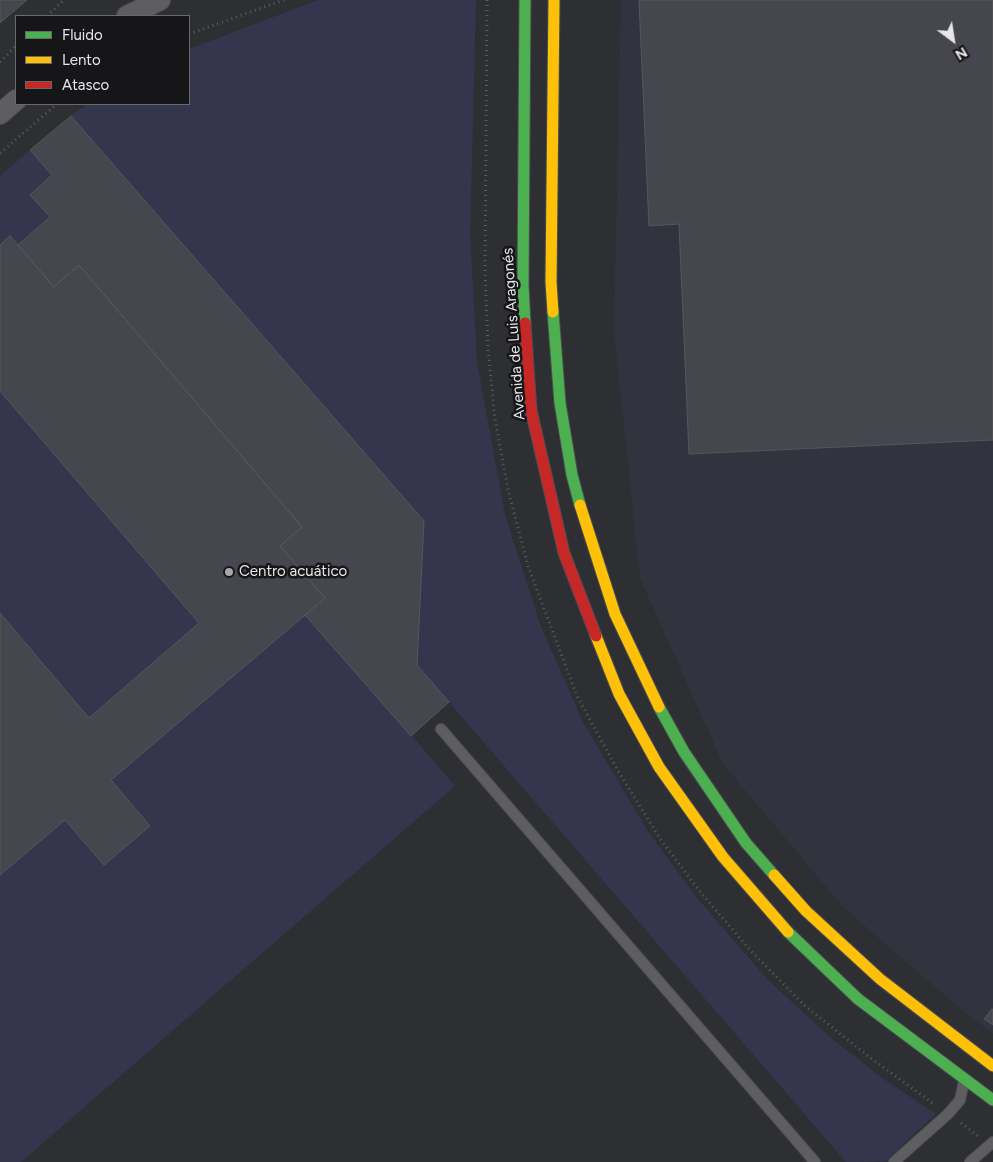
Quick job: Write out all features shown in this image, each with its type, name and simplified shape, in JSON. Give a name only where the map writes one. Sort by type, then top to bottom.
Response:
[{"type":"main road","name":"Avenida de Luis Aragonés","points":[[525,0],[523,285],[531,410],[564,554],[619,694],[659,767],[723,857],[784,928],[858,999],[993,1100]]},
{"type":"main road","points":[[554,0],[551,282],[560,403],[574,483],[590,544],[615,614],[645,681],[684,752],[746,843],[806,911],[880,979],[993,1066]]},
{"type":"street","points":[[129,15],[160,0]]},
{"type":"street","points":[[0,114],[15,101]]},
{"type":"lane","points":[[440,729],[815,1162]]},
{"type":"lane","points":[[894,1162],[948,1114],[960,1100],[964,1080]]},
{"type":"lane","points":[[970,1162],[993,1142]]},
{"type":"path","points":[[48,15],[64,0]]},
{"type":"path","points":[[190,34],[284,0]]},
{"type":"path","points":[[0,62],[15,47]]},
{"type":"path","points":[[0,153],[56,105]]},
{"type":"shaded area","points":[[318,0],[476,0],[470,234],[477,362],[505,515],[541,627],[584,724],[647,830],[697,898],[768,980],[831,1038],[885,1080],[936,1114],[885,1161],[846,1162],[449,702],[412,736],[455,786],[21,1162],[0,1162],[0,176],[30,150],[71,120],[328,411],[71,116],[86,105],[190,105],[190,49]]},
{"type":"shaded area","points":[[621,0],[993,0],[993,1034],[963,1011],[843,907],[723,764],[640,578],[614,330]]},
{"type":"building","points":[[0,0],[27,0],[0,23]]},
{"type":"building","points":[[639,0],[993,0],[993,440],[689,454],[679,224],[649,226]]},
{"type":"building","points":[[71,116],[424,521],[417,665],[449,702],[411,736],[305,615],[325,598],[280,546],[302,527],[79,265],[54,287],[18,245],[50,217],[30,195],[52,175],[30,150]]},
{"type":"building","name":"Centro acuático","points":[[10,236],[54,287],[79,265],[302,527],[280,546],[325,598],[111,780],[150,826],[104,865],[65,820],[0,875],[0,613],[89,718],[199,623],[0,391],[0,245]]},
{"type":"building","points":[[993,1010],[993,1025],[984,1019]]},
{"type":"traffic: fast","points":[[525,0],[523,285],[525,323]]},
{"type":"traffic: fast","points":[[553,312],[560,403],[572,475],[580,505]]},
{"type":"traffic: fast","points":[[659,707],[684,752],[746,843],[774,875]]},
{"type":"traffic: fast","points":[[788,932],[858,999],[993,1100]]},
{"type":"traffic: slow","points":[[553,312],[551,282],[554,0]]},
{"type":"traffic: slow","points":[[580,505],[615,614],[659,707]]},
{"type":"traffic: slow","points":[[596,636],[619,694],[659,767],[723,857],[788,932]]},
{"type":"traffic: slow","points":[[774,875],[806,911],[880,979],[993,1066]]},
{"type":"traffic: jam","points":[[525,323],[531,410],[564,553],[596,636]]},
{"type":"place","name":"Centro acuático","points":[[229,572]]}]
